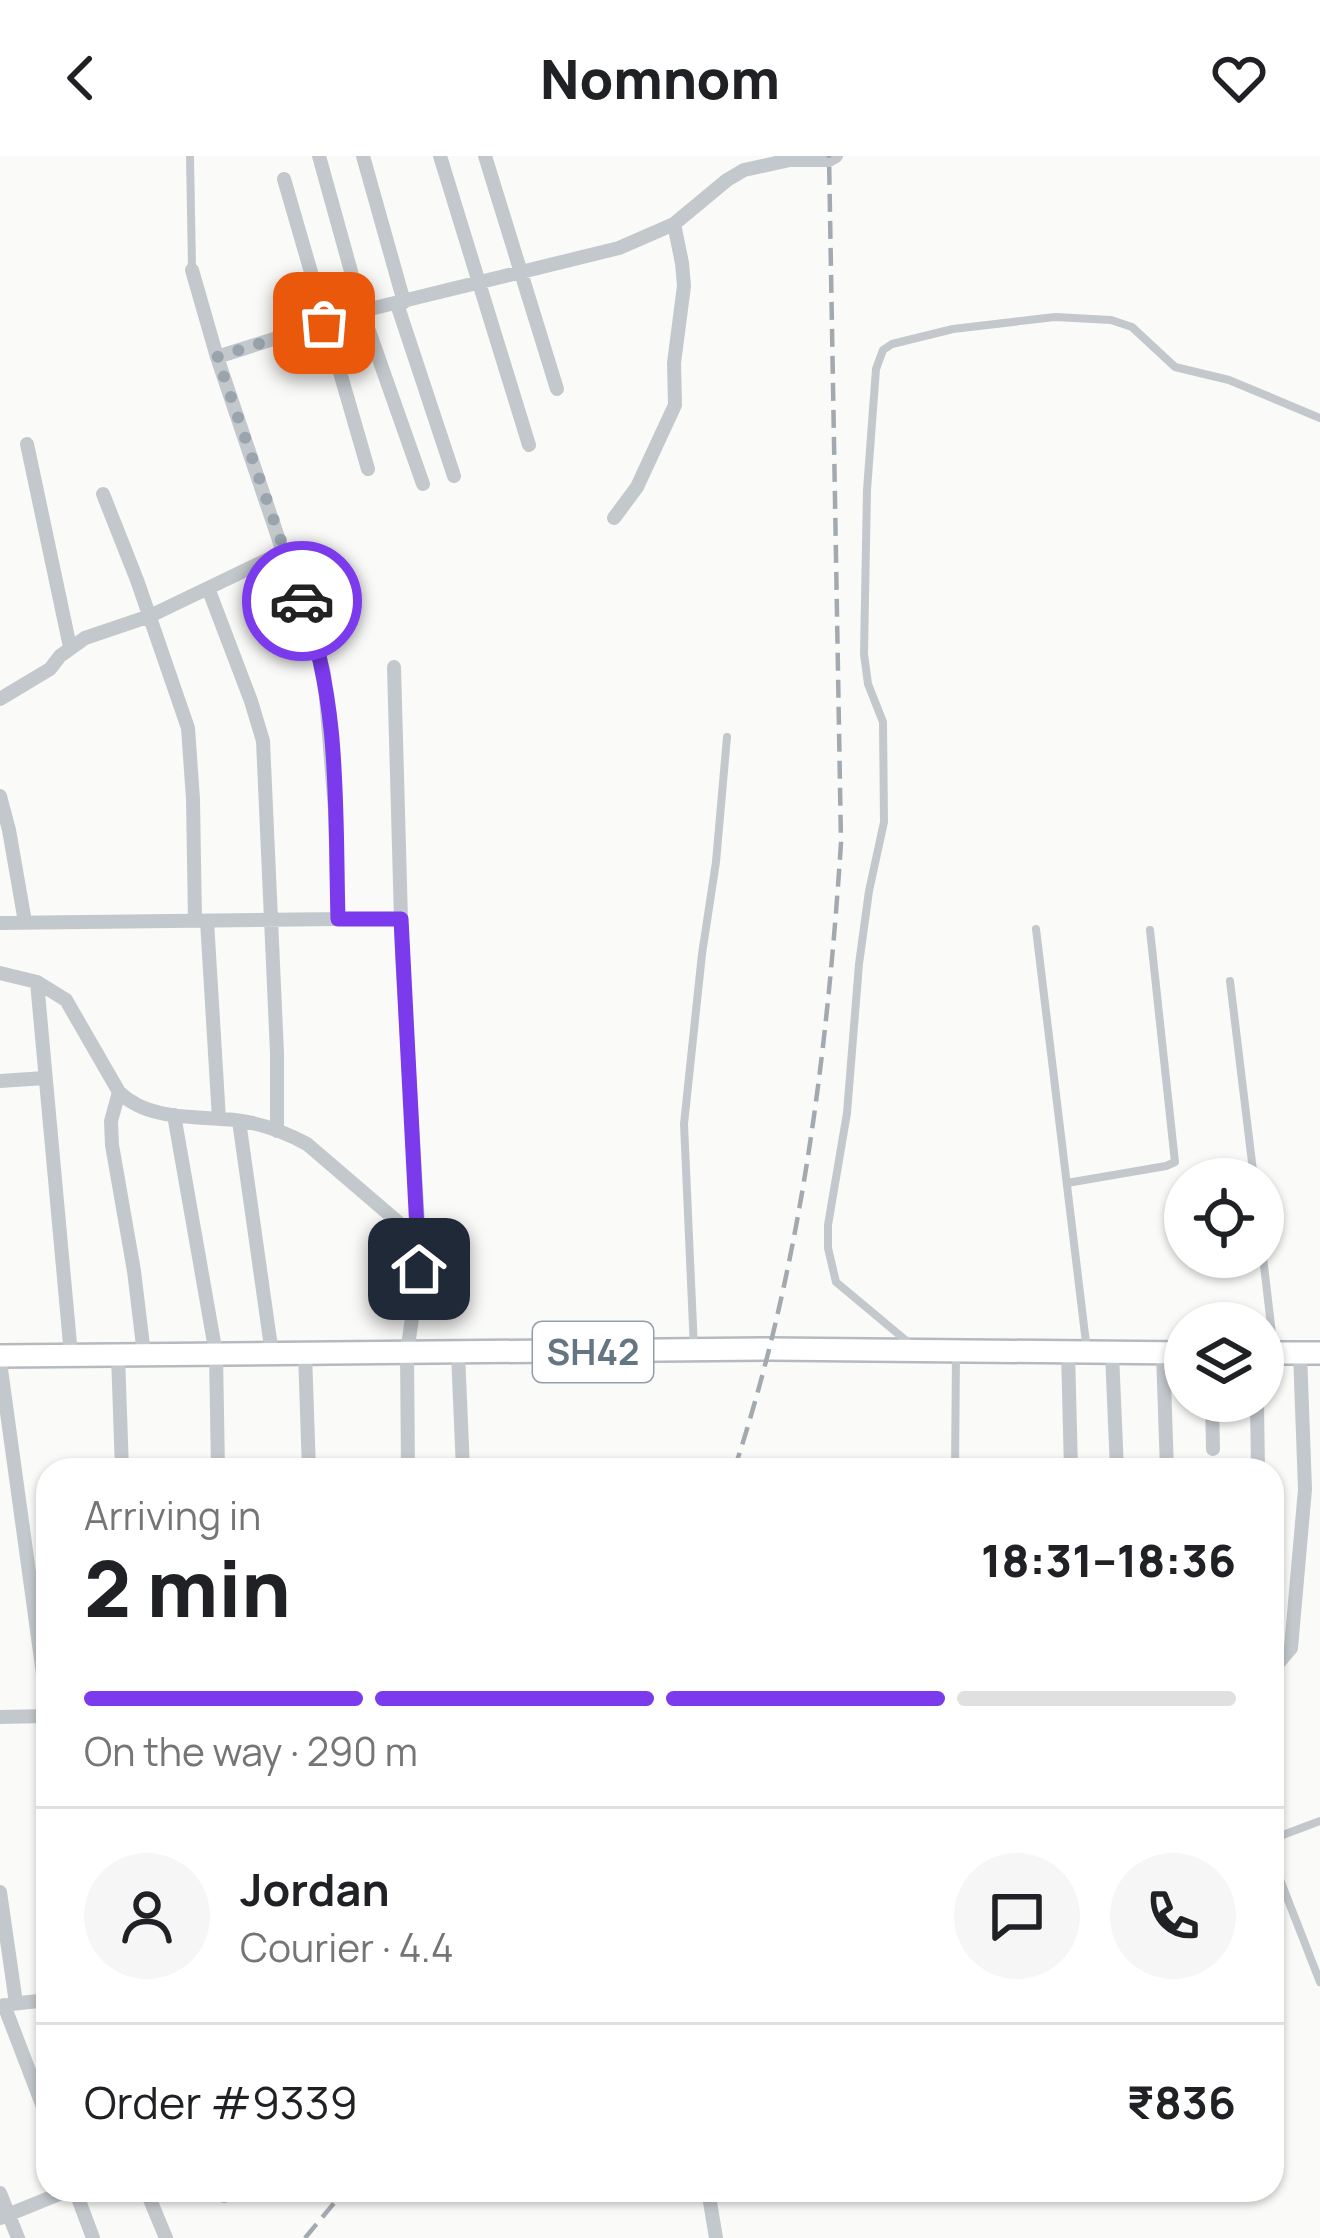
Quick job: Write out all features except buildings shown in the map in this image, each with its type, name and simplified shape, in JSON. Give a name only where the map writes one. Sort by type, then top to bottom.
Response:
[{"type":"main road","name":"SH42","points":[[0,1359],[458,1352],[1164,1353]]},
{"type":"street","points":[[319,156],[362,311],[423,484]]},
{"type":"street","points":[[363,156],[401,303],[454,476]]},
{"type":"street","points":[[440,156],[529,446]]},
{"type":"street","points":[[485,156],[557,389]]},
{"type":"street","points":[[217,357],[362,311],[619,248],[674,224],[743,163],[836,156]]},
{"type":"street","points":[[284,179],[368,469]]},
{"type":"street","points":[[614,518],[638,487],[675,405],[674,363],[683,286],[674,224]]},
{"type":"street","points":[[192,270],[217,357],[311,625],[326,687],[338,919]]},
{"type":"street","points":[[27,444],[70,647]]},
{"type":"street","points":[[104,494],[188,728],[219,1119]]},
{"type":"street","points":[[0,699],[50,669],[70,647],[86,638],[150,616],[283,552]]},
{"type":"street","points":[[208,588],[263,741],[278,1130]]},
{"type":"street","points":[[394,667],[401,919],[419,1240],[407,1353],[408,1458]]},
{"type":"street","points":[[0,796],[26,922]]},
{"type":"street","points":[[0,923],[401,919]]},
{"type":"street","points":[[0,973],[56,992],[75,1012],[118,1091],[128,1100],[174,1115],[278,1130],[307,1144],[419,1240]]},
{"type":"street","points":[[37,982],[71,1355]]},
{"type":"street","points":[[0,1081],[45,1078]]},
{"type":"street","points":[[118,1091],[111,1121],[112,1145],[144,1354]]},
{"type":"street","points":[[174,1115],[216,1354],[218,1458]]},
{"type":"street","points":[[239,1121],[272,1354]]},
{"type":"street","points":[[458,1352],[462,1458]]},
{"type":"street","points":[[1072,1458],[1078,1352]]},
{"type":"street","points":[[1112,1352],[1116,1458]]},
{"type":"street","points":[[305,1353],[309,1458]]},
{"type":"street","points":[[1284,1657],[1292,1648],[1312,1462],[1310,1353]]},
{"type":"street","points":[[118,1355],[122,1458]]},
{"type":"street","points":[[0,1359],[36,1624]]},
{"type":"street","points":[[1168,1458],[1170,1422]]},
{"type":"street","points":[[1213,1422],[1214,1450]]},
{"type":"street","points":[[1257,1422],[1258,1458]]},
{"type":"street","points":[[0,1718],[36,1714]]},
{"type":"street","points":[[0,1892],[7,2005],[36,2086]]},
{"type":"street","points":[[0,2193],[4,2216],[18,2238]]},
{"type":"street","points":[[4,2216],[41,2202]]},
{"type":"street","points":[[77,2202],[93,2238]]},
{"type":"street","points":[[151,2202],[166,2238]]},
{"type":"street","points":[[710,2202],[716,2238]]},
{"type":"lane","points":[[190,156],[192,270]]},
{"type":"lane","points":[[919,1352],[836,1282],[828,1248],[847,1113],[868,891],[884,822],[883,722],[868,684],[864,654],[867,490],[879,357],[892,344],[953,329],[1055,317],[1111,320],[1132,326],[1174,367],[1229,380],[1320,418]]},
{"type":"lane","points":[[694,1351],[683,1124],[727,737]]},
{"type":"lane","points":[[1036,929],[1067,1183],[1078,1352]]},
{"type":"lane","points":[[1067,1183],[1175,1162],[1150,930]]},
{"type":"lane","points":[[1230,982],[1251,1158]]},
{"type":"lane","points":[[955,1458],[956,1352]]},
{"type":"lane","points":[[1284,1834],[1320,1821]]},
{"type":"lane","points":[[1284,1890],[1320,1982]]},
{"type":"railway","points":[[738,1458],[794,1239],[819,1081],[841,843],[829,156]]},
{"type":"railway","points":[[305,2238],[335,2202]]},
{"type":"way so far","points":[[302,601],[217,357],[324,323]]},
{"type":"route","points":[[302,601],[328,701],[338,919],[401,919],[419,1269]]}]
